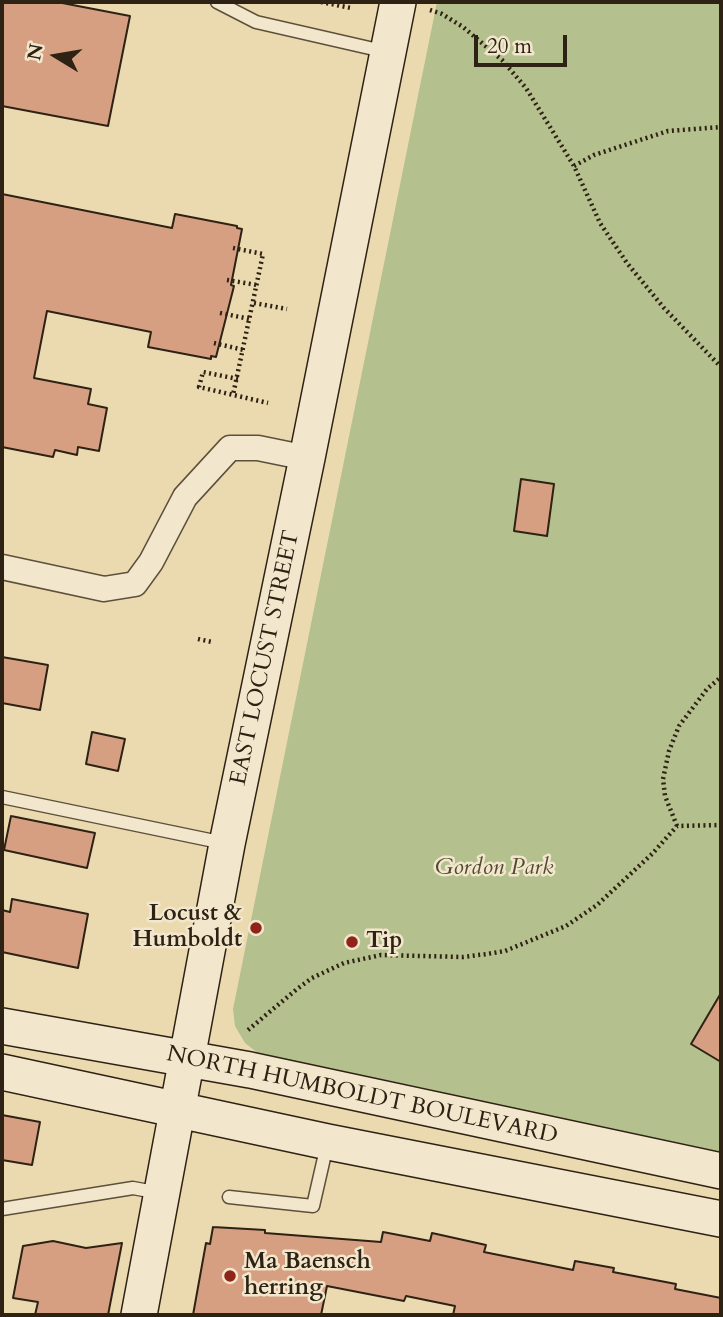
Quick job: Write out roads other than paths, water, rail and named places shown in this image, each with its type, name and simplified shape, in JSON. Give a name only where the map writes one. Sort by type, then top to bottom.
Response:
[{"type":"main road","name":"EAST LOCUST STREET","points":[[139,1315],[227,844],[398,2]]},
{"type":"main road","name":"NORTH HUMBOLDT BOULEVARD","points":[[2,1026],[187,1058],[721,1171]]},
{"type":"main road","points":[[2,1072],[328,1142],[721,1219]]},
{"type":"street","points":[[2,567],[104,589],[135,584],[151,562],[185,497],[230,448],[258,448],[307,458]]},
{"type":"lane","points":[[217,2],[256,22],[388,52]]},
{"type":"lane","points":[[2,797],[227,844]]},
{"type":"lane","points":[[229,1197],[313,1206],[328,1142]]},
{"type":"lane","points":[[2,1209],[133,1188],[162,1193]]},
{"type":"place","name":"Locust & Humboldt","points":[[256,928]]},
{"type":"place","name":"Tip","points":[[352,942]]},
{"type":"place","name":"Ma Baensch herring","points":[[230,1276]]},
{"type":"park label","name":"Gordon Park","points":[[494,869]]}]
